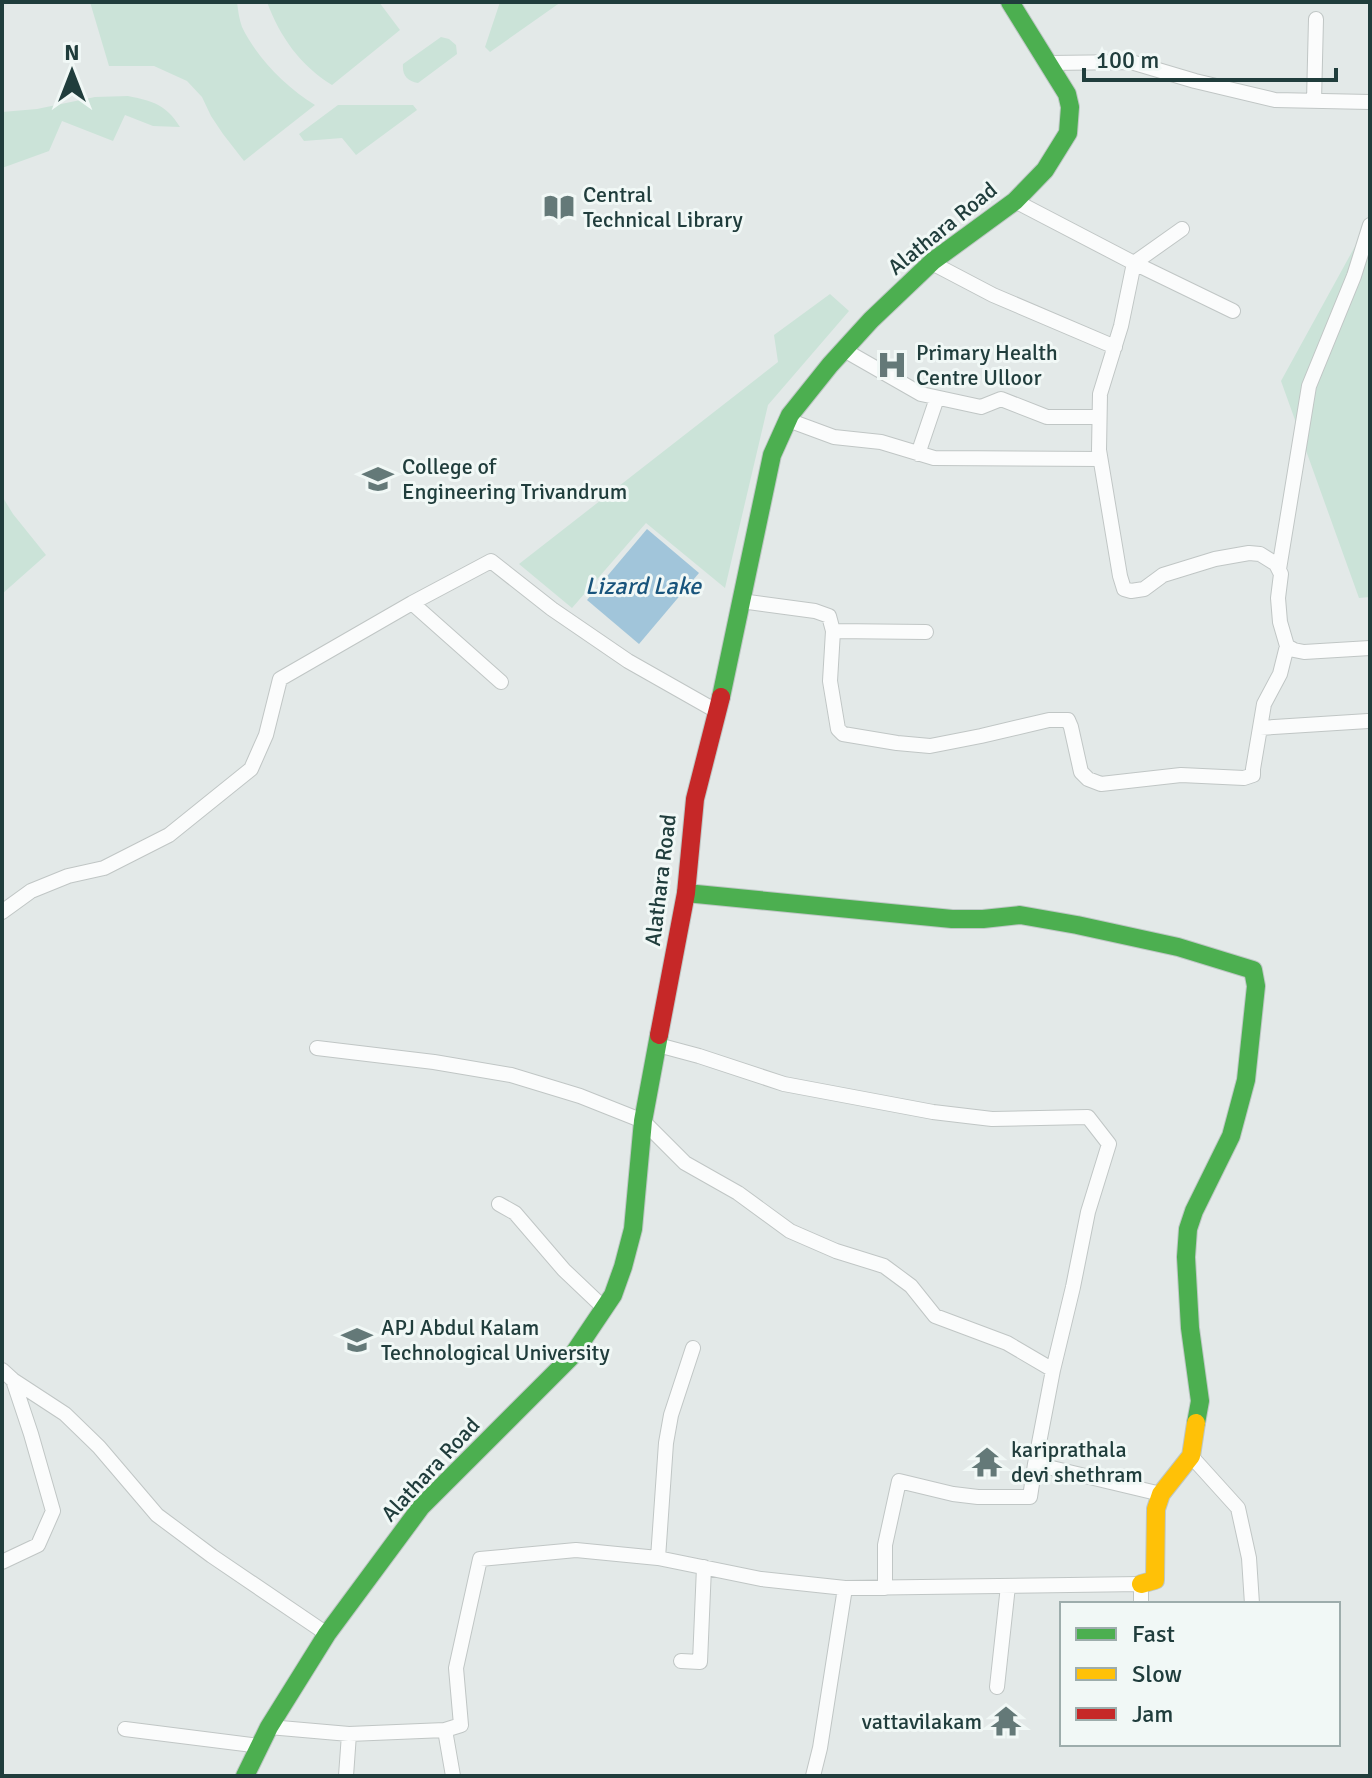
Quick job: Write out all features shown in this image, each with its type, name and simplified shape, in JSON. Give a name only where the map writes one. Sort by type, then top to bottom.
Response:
[{"type":"street","name":"Alathara Road","points":[[245,1776],[269,1727],[327,1634],[421,1507],[572,1356],[613,1295],[633,1229],[643,1121],[686,893],[695,799],[718,712],[772,455],[788,420],[871,320],[932,263],[1015,201],[1057,153],[1070,127],[1067,94],[1010,2]]},
{"type":"street","points":[[1314,101],[1316,19]]},
{"type":"street","points":[[1049,63],[1131,62],[1275,100],[1370,102]]},
{"type":"street","points":[[1015,201],[1233,311]]},
{"type":"street","points":[[1279,569],[1309,386],[1354,276],[1370,225]]},
{"type":"street","points":[[741,601],[815,611],[829,616],[833,631],[830,681],[836,719],[838,729],[850,736],[930,746],[1065,719],[1071,727],[1081,772],[1088,779],[1101,784],[1181,775],[1244,778],[1253,775],[1264,704],[1280,674],[1287,646],[1280,622],[1279,569],[1269,558],[1249,553],[1215,559],[1163,575],[1144,589],[1124,589],[1100,459],[1100,394],[1121,326],[1134,263],[1182,229]]},
{"type":"street","points":[[932,263],[993,295],[1115,347]]},
{"type":"street","points":[[844,350],[921,394],[981,407],[1001,399],[1047,417],[1099,417]]},
{"type":"street","points":[[918,454],[937,398]]},
{"type":"street","points":[[788,420],[834,437],[881,442],[934,458],[1100,459]]},
{"type":"street","points":[[2,912],[31,891],[68,876],[104,868],[169,835],[251,769],[266,735],[280,679],[491,561],[552,609],[628,661],[718,712]]},
{"type":"street","points":[[412,603],[501,682]]},
{"type":"street","points":[[833,631],[926,632]]},
{"type":"street","points":[[1287,646],[1304,652],[1370,648]]},
{"type":"street","points":[[1260,728],[1368,721]]},
{"type":"street","points":[[269,1727],[349,1734],[445,1730],[461,1725],[456,1668],[480,1559],[576,1550],[658,1558],[761,1579],[845,1588],[1141,1584],[1155,1580],[1156,1509],[1161,1494],[1191,1456],[1200,1401],[1190,1328],[1186,1257],[1188,1229],[1231,1136],[1246,1080],[1256,986],[1253,970],[1178,947],[1020,915],[952,919],[686,893]]},
{"type":"street","points":[[658,1045],[784,1084],[933,1112],[992,1119],[1088,1117],[1109,1144],[1088,1212],[1053,1370],[1030,1497],[953,1494],[899,1481],[885,1545],[885,1588]]},
{"type":"street","points":[[317,1048],[511,1075],[580,1096],[643,1121],[685,1163],[738,1193],[790,1231],[836,1251],[884,1266],[911,1286],[935,1316],[1007,1343],[1053,1370]]},
{"type":"street","points":[[499,1204],[515,1213],[564,1270],[604,1308]]},
{"type":"street","points":[[658,1558],[666,1443],[671,1415],[693,1348]]},
{"type":"street","points":[[7,1375],[65,1414],[99,1447],[157,1515],[327,1634]]},
{"type":"street","points":[[2,1562],[38,1545],[53,1511],[31,1434],[7,1375]]},
{"type":"street","points":[[1191,1456],[1238,1508],[1249,1558],[1252,1602]]},
{"type":"street","points":[[1035,1464],[1161,1494]]},
{"type":"street","points":[[681,1661],[700,1662],[704,1567]]},
{"type":"street","points":[[1141,1584],[1141,1602]]},
{"type":"street","points":[[997,1687],[1008,1586]]},
{"type":"street","points":[[813,1776],[845,1588]]},
{"type":"street","points":[[125,1729],[260,1746]]},
{"type":"street","points":[[445,1730],[453,1776]]},
{"type":"street","points":[[346,1776],[349,1734]]},
{"type":"green space","points":[[90,2],[237,2],[242,27],[264,61],[293,90],[315,105],[244,161],[211,116],[202,97],[187,81],[154,66],[109,66]]},
{"type":"green space","points":[[267,2],[379,2],[400,30],[332,85],[310,69],[292,49]]},
{"type":"green space","points":[[500,2],[561,2],[490,52],[485,47]]},
{"type":"green space","points":[[441,37],[456,45],[457,54],[418,83],[408,79],[403,64]]},
{"type":"green space","points":[[128,96],[158,105],[180,127],[153,126],[125,115],[113,141],[62,121],[49,151],[2,168],[2,112],[37,109],[95,97]]},
{"type":"green space","points":[[338,105],[413,105],[417,110],[356,155],[342,138],[304,141],[299,134]]},
{"type":"green space","points":[[1370,219],[1370,597],[1359,598],[1281,381]]},
{"type":"green space","points":[[830,294],[849,311],[768,405],[725,588],[646,523],[572,608],[519,564],[778,362],[774,335]]},
{"type":"green space","points":[[2,496],[46,555],[2,594]]},
{"type":"water","name":"Lizard Lake","points":[[647,529],[699,573],[639,644],[587,600]]},
{"type":"traffic: fast","points":[[721,697],[772,455],[790,415],[871,320],[933,261],[1015,201],[1045,170],[1068,133],[1070,107],[1067,94],[1010,2]]},
{"type":"traffic: fast","points":[[686,893],[952,919],[1020,915],[1178,947],[1253,970],[1256,986],[1246,1080],[1231,1136],[1188,1229],[1186,1257],[1190,1328],[1200,1401],[1196,1423]]},
{"type":"traffic: fast","points":[[245,1776],[269,1727],[327,1634],[421,1507],[572,1356],[613,1295],[633,1229],[643,1121],[659,1035]]},
{"type":"traffic: slow","points":[[1141,1584],[1155,1580],[1156,1509],[1161,1494],[1191,1456],[1196,1423]]},
{"type":"traffic: jam","points":[[659,1035],[686,893],[695,799],[721,697]]},
{"type":"place","name":"Central Technical Library","points":[[559,207]]},
{"type":"place","name":"Primary Health Centre Ulloor","points":[[892,365]]},
{"type":"place","name":"College of Engineering Trivandrum","points":[[378,479]]},
{"type":"place","name":"APJ Abdul Kalam Technological University","points":[[357,1340]]},
{"type":"place","name":"kariprathala devi shethram","points":[[987,1462]]},
{"type":"place","name":"vattavilakam","points":[[1006,1721]]}]
